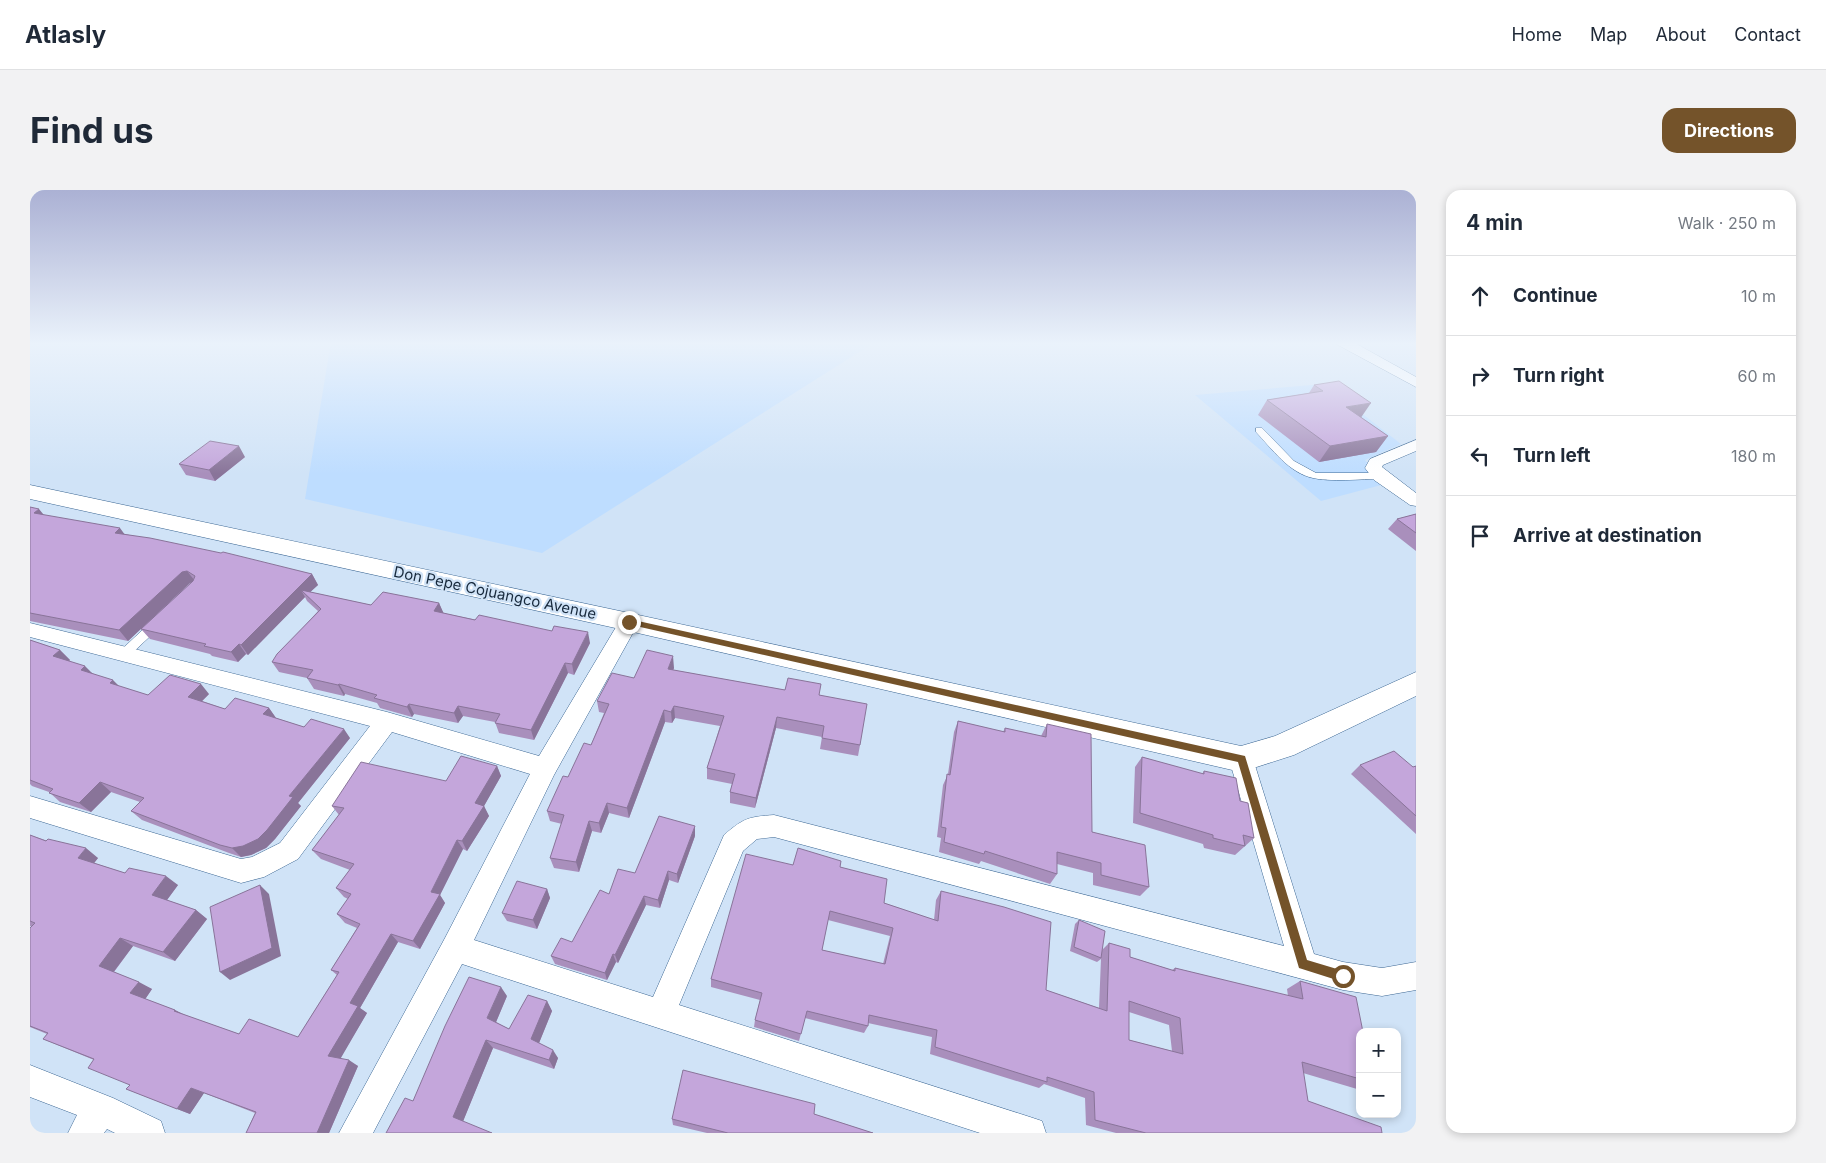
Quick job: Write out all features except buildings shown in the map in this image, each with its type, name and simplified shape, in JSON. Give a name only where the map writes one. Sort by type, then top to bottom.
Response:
[{"type":"street","points":[[1416,445],[1376,462],[1372,468],[1380,476],[1416,501]]},
{"type":"street","name":"Don Pepe Cojuangco Avenue","points":[[30,492],[629,622],[1242,759]]},
{"type":"street","points":[[355,1133],[455,948],[545,768],[629,622]]},
{"type":"street","points":[[30,630],[387,721],[545,768]]},
{"type":"street","points":[[1303,964],[1242,759],[1282,746],[1416,683]]},
{"type":"street","points":[[30,806],[241,871],[255,868],[289,851],[387,721]]},
{"type":"street","points":[[661,1014],[732,842],[751,828],[774,826],[1343,976],[1382,982],[1415,978]]},
{"type":"street","points":[[455,948],[1030,1133]]},
{"type":"street","points":[[30,1081],[93,1121],[149,1133]]},
{"type":"lane","points":[[1259,430],[1296,468],[1306,473],[1314,476],[1380,476]]},
{"type":"lane","points":[[124,654],[167,614]]},
{"type":"shaded area","points":[[324,386],[806,386],[542,553],[305,499]]},
{"type":"shaded area","points":[[1300,386],[1327,386],[1401,444],[1365,460],[1385,484],[1321,501],[1195,395]]},
{"type":"route","points":[[629,622],[1242,759],[1303,964],[1343,976]]}]
